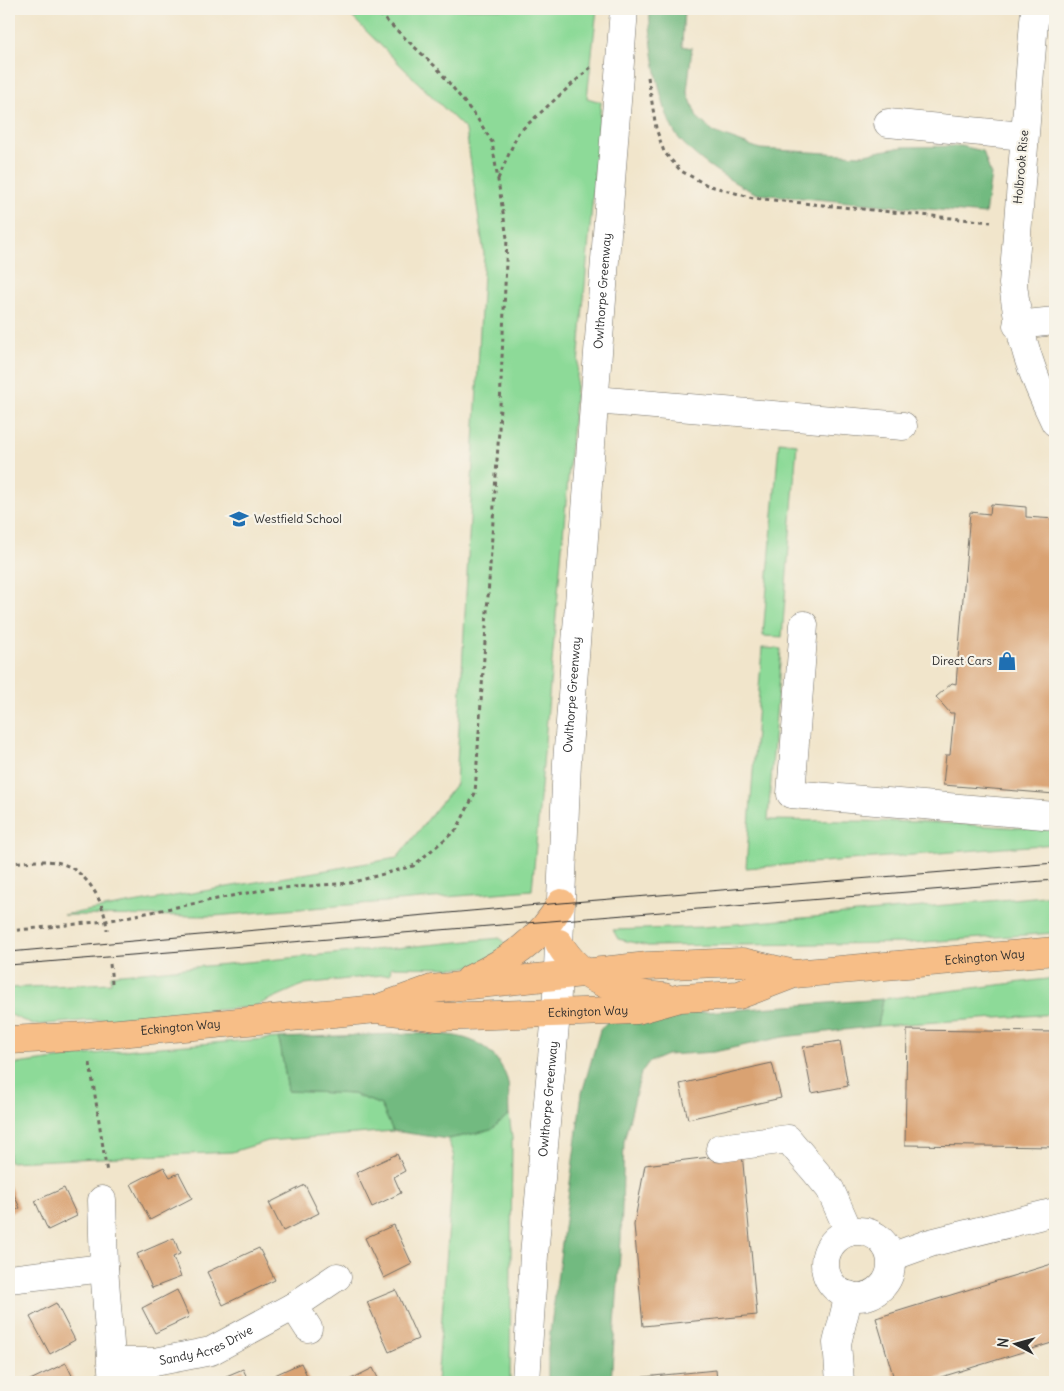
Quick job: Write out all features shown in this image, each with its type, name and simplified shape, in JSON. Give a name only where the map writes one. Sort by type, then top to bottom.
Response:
[{"type":"main road","points":[[458,986],[501,964],[521,951],[551,922],[561,903]]},
{"type":"main road","name":"Eckington Way","points":[[377,1008],[438,1017],[637,1010],[680,998],[739,995],[794,974],[1055,951]]},
{"type":"main road","name":"Eckington Way","points":[[10,1039],[87,1036],[377,1008],[432,989],[648,966],[742,962],[794,974]]},
{"type":"main road","points":[[570,973],[640,995],[680,998]]},
{"type":"street","name":"Owlthorpe Greenway","points":[[526,1382],[534,1255],[556,1014],[570,973],[559,943],[567,762],[624,9]]},
{"type":"street","name":"Holbrook Rise","points":[[1017,325],[1013,284],[1016,224],[1035,9]]},
{"type":"street","points":[[888,123],[1024,136]]},
{"type":"street","points":[[1055,321],[1017,325],[1030,366],[1055,422]]},
{"type":"street","points":[[595,400],[903,426]]},
{"type":"street","points":[[804,625],[791,794],[1055,816]]},
{"type":"street","points":[[720,1148],[788,1139],[830,1189],[849,1232]]},
{"type":"street","name":"Sandy Acres Drive","points":[[102,1200],[104,1268],[112,1372],[211,1351],[301,1317],[337,1277]]},
{"type":"street","points":[[891,1258],[930,1244],[1055,1212]]},
{"type":"street","points":[[849,1232],[865,1232],[880,1238],[887,1247],[891,1258],[888,1280],[880,1288],[866,1296],[849,1295],[839,1291],[832,1283],[825,1264],[827,1253],[832,1244],[849,1232]]},
{"type":"street","points":[[9,1279],[104,1268]]},
{"type":"street","points":[[840,1382],[836,1343],[849,1295]]},
{"type":"path","points":[[9,931],[106,921],[267,890],[350,883],[413,866],[457,829],[475,793],[499,430],[507,238],[492,142],[477,118],[438,69],[374,9]]},
{"type":"path","points":[[498,180],[518,133],[594,65]]},
{"type":"path","points":[[648,73],[656,128],[664,152],[681,171],[707,185],[753,198],[1016,224]]},
{"type":"path","points":[[9,863],[61,863],[86,879],[105,908],[107,930]]},
{"type":"path","points":[[110,964],[112,983]]},
{"type":"path","points":[[89,1061],[109,1186],[102,1200]]},
{"type":"green space","points":[[344,9],[597,9],[587,98],[601,102],[532,890],[214,916],[63,915],[397,858],[456,784],[484,254],[466,130]]},
{"type":"green space","points":[[650,9],[684,9],[682,46],[692,48],[687,91],[697,117],[713,132],[760,149],[860,155],[903,147],[961,146],[983,151],[991,175],[985,214],[758,194],[725,176],[691,151],[675,133],[670,122],[664,107],[656,72],[651,37]]},
{"type":"green space","points":[[779,442],[797,444],[782,637],[763,636]]},
{"type":"green space","points":[[762,648],[781,649],[768,820],[922,822],[1055,830],[1055,844],[746,868]]},
{"type":"green space","points":[[1055,895],[1055,933],[909,943],[648,946],[618,939],[613,930],[703,927]]},
{"type":"green space","points":[[500,938],[508,948],[492,961],[462,968],[391,967],[390,974],[305,984],[253,1007],[33,1025],[9,1014],[9,988],[111,983],[111,975]]},
{"type":"green space","points":[[1055,978],[1055,1014],[878,1026],[883,999]]},
{"type":"green space","points":[[883,999],[878,1026],[783,1037],[714,1052],[667,1055],[648,1063],[641,1073],[624,1141],[621,1240],[611,1382],[548,1382],[548,1348],[582,1093],[600,1030],[607,1022],[623,1018]]},
{"type":"green space","points":[[430,1034],[461,1037],[476,1042],[488,1050],[499,1062],[507,1079],[509,1114],[491,1130],[448,1139],[393,1131],[381,1105],[353,1094],[288,1091],[279,1038]]},
{"type":"green space","points":[[279,1038],[288,1091],[353,1094],[381,1105],[393,1131],[268,1141],[232,1152],[9,1162],[9,1065],[134,1049]]},
{"type":"green space","points":[[509,1114],[512,1138],[510,1382],[437,1382],[454,1157],[448,1139],[491,1130]]},
{"type":"building","name":"Direct Cars","points":[[991,504],[1026,507],[1026,517],[1055,519],[1055,794],[943,785],[946,755],[950,755],[954,713],[950,713],[936,697],[952,683],[956,684],[970,512],[990,514]]},
{"type":"building","points":[[907,1030],[1055,1032],[1055,1147],[905,1145]]},
{"type":"building","points":[[840,1041],[848,1086],[812,1093],[803,1047]]},
{"type":"building","points":[[772,1063],[781,1098],[688,1119],[680,1084]]},
{"type":"building","points":[[742,1153],[757,1315],[643,1326],[634,1225],[645,1165]]},
{"type":"building","points":[[397,1154],[405,1171],[394,1177],[401,1193],[372,1207],[356,1173]]},
{"type":"building","points":[[164,1167],[170,1177],[179,1173],[192,1198],[150,1220],[131,1184]]},
{"type":"building","points":[[9,1184],[20,1208],[9,1214]]},
{"type":"building","points":[[305,1185],[319,1213],[283,1231],[269,1203]]},
{"type":"building","points":[[64,1188],[77,1216],[48,1230],[35,1201]]},
{"type":"building","points":[[394,1225],[412,1264],[384,1278],[365,1238]]},
{"type":"building","points":[[174,1238],[180,1254],[173,1257],[181,1277],[152,1288],[137,1254]]},
{"type":"building","points":[[259,1248],[275,1280],[223,1305],[207,1272]]},
{"type":"building","points":[[1055,1263],[1055,1342],[925,1382],[895,1382],[876,1318]]},
{"type":"building","points":[[177,1290],[189,1317],[155,1333],[142,1308]]},
{"type":"building","points":[[396,1290],[418,1339],[389,1352],[367,1302]]},
{"type":"building","points":[[56,1303],[75,1340],[50,1354],[30,1317]]},
{"type":"building","points":[[66,1363],[75,1382],[26,1382]]},
{"type":"building","points":[[301,1363],[310,1382],[265,1382],[264,1380]]},
{"type":"building","points":[[373,1368],[380,1382],[345,1382]]},
{"type":"building","points":[[243,1369],[249,1382],[212,1382]]},
{"type":"building","points":[[716,1370],[717,1382],[643,1382],[643,1377]]},
{"type":"tram line","points":[[9,952],[561,903],[1055,863]]},
{"type":"tram line","points":[[9,965],[1055,880]]},
{"type":"place","name":"Westfield School","points":[[239,519]]},
{"type":"place","name":"Direct Cars","points":[[1007,661]]}]
